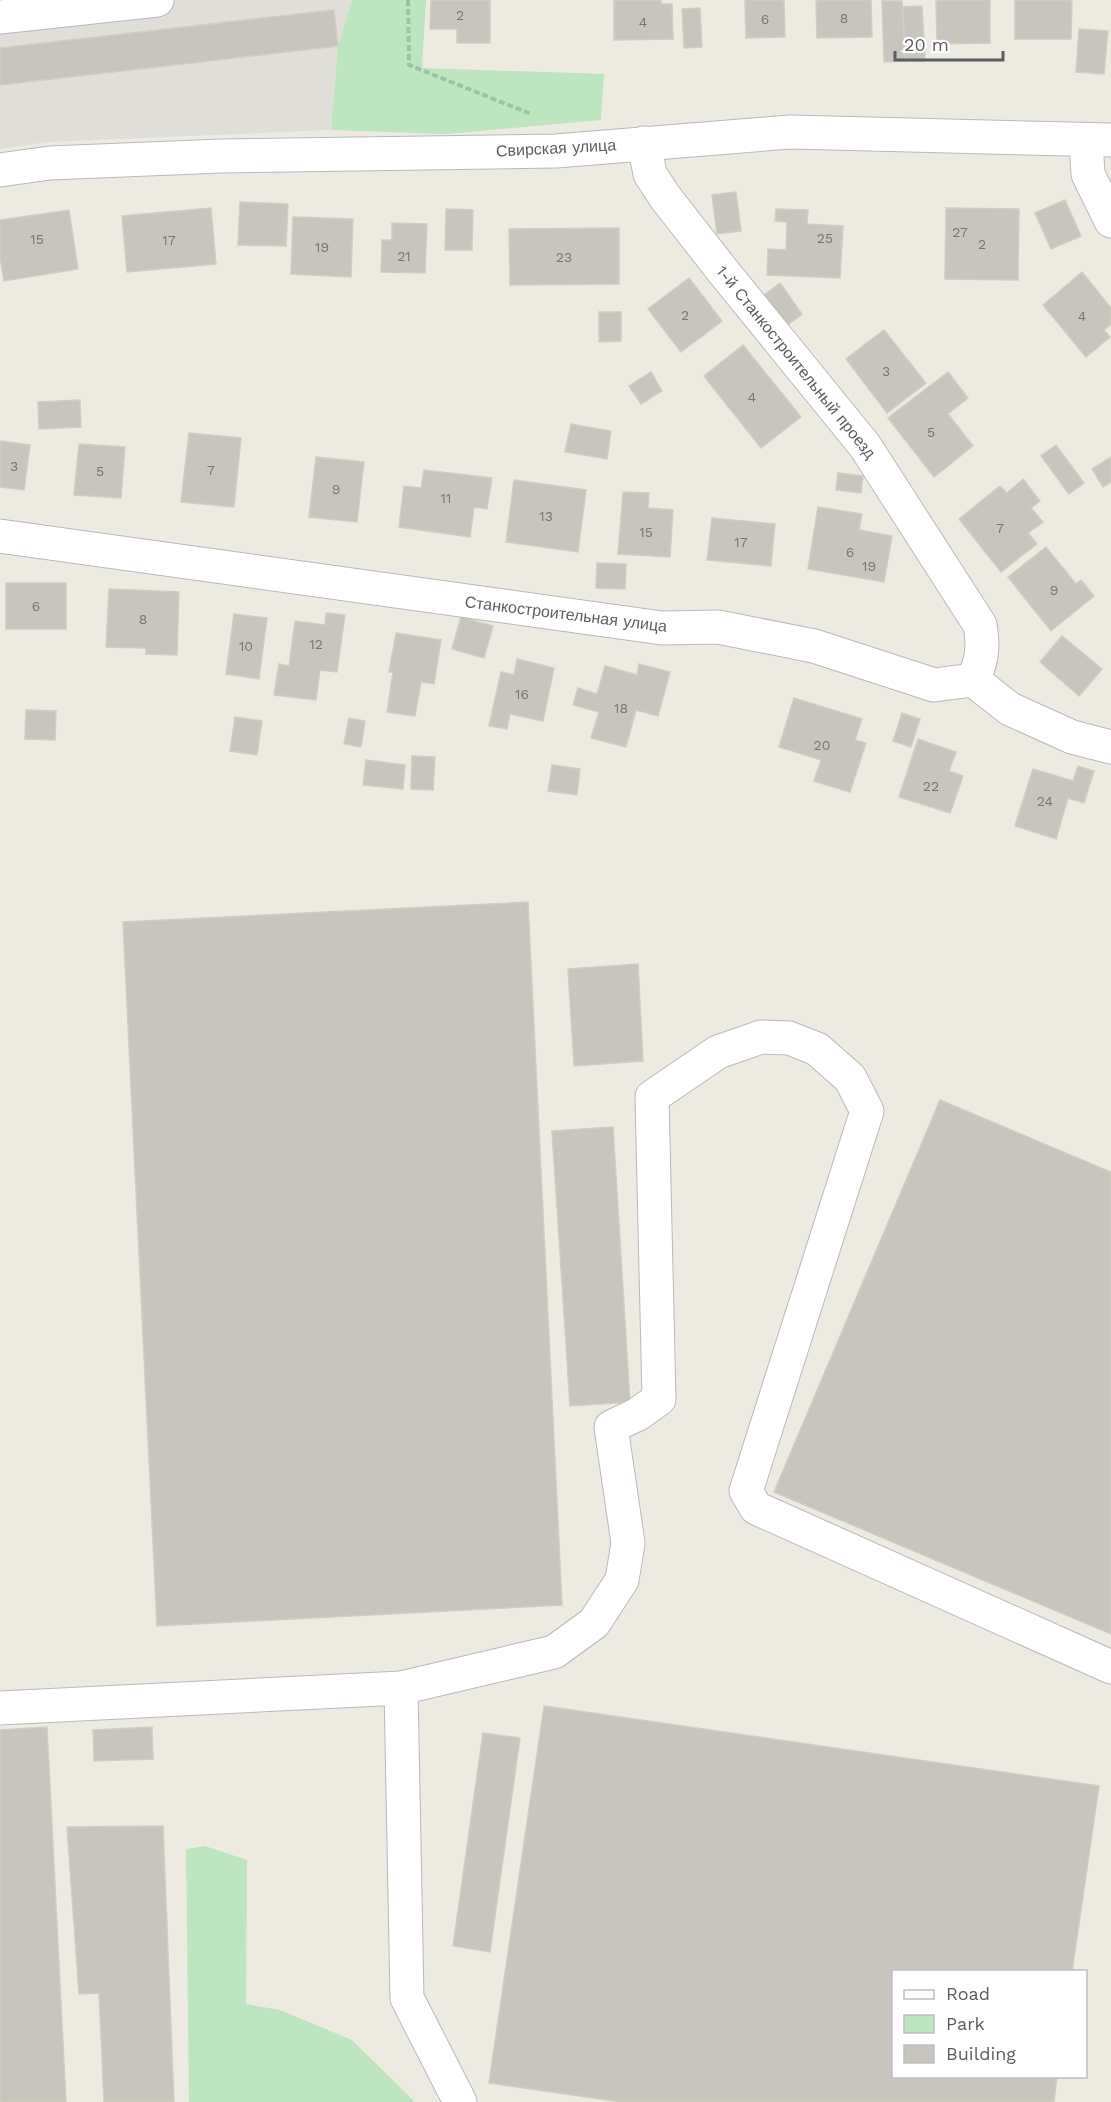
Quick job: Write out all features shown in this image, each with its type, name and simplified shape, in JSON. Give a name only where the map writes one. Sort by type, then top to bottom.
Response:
[{"type":"street","points":[[0,17],[157,0]]},
{"type":"street","name":"Свирская улица","points":[[0,170],[50,163],[221,156],[556,151],[790,132],[1099,140]]},
{"type":"street","points":[[1099,140],[1088,174],[1111,221]]},
{"type":"street","name":"1-й Станкостроительный проезд","points":[[644,143],[650,174],[665,197],[865,446],[980,625],[983,644],[981,663],[974,680]]},
{"type":"street","name":"Станкостроительная улица","points":[[0,536],[662,628],[718,627],[813,646],[934,686],[974,680]]},
{"type":"street","points":[[974,680],[1010,709],[1072,736],[1111,747]]},
{"type":"street","points":[[0,1708],[401,1688],[554,1652],[594,1623],[622,1580],[628,1543],[611,1427],[638,1414],[659,1399],[652,1097],[718,1052],[761,1037],[789,1038],[817,1049],[850,1078],[867,1111],[746,1491],[756,1508],[1111,1667]]},
{"type":"street","points":[[401,1688],[407,1998],[462,2102]]},
{"type":"path","points":[[408,0],[409,65],[548,120],[556,151]]},
{"type":"shaded area","points":[[0,0],[352,0],[338,46],[331,130],[47,142],[0,149]]},
{"type":"green space","points":[[352,0],[426,0],[422,68],[604,74],[601,120],[446,134],[331,130],[338,46]]},
{"type":"green space","points":[[205,1846],[247,1860],[246,2004],[280,2010],[352,2040],[415,2102],[189,2102],[186,1849]]},
{"type":"building","points":[[431,0],[490,0],[490,43],[457,43],[457,29],[430,29]]},
{"type":"building","points":[[614,0],[661,0],[661,4],[672,4],[673,39],[614,40]]},
{"type":"building","points":[[745,0],[784,0],[785,37],[746,38]]},
{"type":"building","points":[[816,0],[871,0],[872,37],[817,38]]},
{"type":"building","points":[[936,0],[990,0],[990,43],[937,44]]},
{"type":"building","points":[[1015,0],[1072,0],[1071,39],[1015,39]]},
{"type":"building","points":[[882,1],[902,1],[905,61],[884,62]]},
{"type":"building","points":[[922,6],[925,61],[905,61],[903,7]]},
{"type":"building","points":[[700,8],[702,47],[684,48],[682,9]]},
{"type":"building","points":[[334,10],[338,46],[0,85],[0,48]]},
{"type":"building","points":[[1079,29],[1108,31],[1104,74],[1076,72]]},
{"type":"building","points":[[736,192],[741,231],[717,234],[712,195]]},
{"type":"building","points":[[1065,200],[1081,236],[1051,249],[1035,213]]},
{"type":"building","points":[[240,202],[288,204],[286,246],[238,245]]},
{"type":"building","points":[[211,208],[216,264],[127,272],[122,216]]},
{"type":"building","points":[[946,208],[1019,209],[1018,280],[945,279]]},
{"type":"building","points":[[446,209],[473,210],[472,250],[445,250]]},
{"type":"building","points":[[776,209],[808,210],[807,224],[843,226],[840,278],[767,275],[768,249],[786,250],[787,222],[775,221]]},
{"type":"building","points":[[69,210],[78,269],[4,281],[0,257],[0,220]]},
{"type":"building","points":[[293,217],[353,219],[351,277],[291,274]]},
{"type":"building","points":[[392,223],[427,224],[425,273],[381,272],[382,240],[392,240]]},
{"type":"building","points":[[619,228],[619,284],[510,285],[509,229]]},
{"type":"building","points":[[1082,272],[1111,308],[1111,324],[1104,330],[1110,337],[1086,357],[1043,305]]},
{"type":"building","points":[[689,278],[722,321],[681,352],[648,309]]},
{"type":"building","points":[[780,283],[802,314],[785,327],[763,296]]},
{"type":"building","points":[[599,312],[621,312],[621,341],[599,342]]},
{"type":"building","points":[[884,330],[926,383],[887,413],[846,359]]},
{"type":"building","points":[[743,345],[801,417],[761,448],[704,376]]},
{"type":"building","points":[[651,372],[662,391],[641,404],[629,386]]},
{"type":"building","points":[[948,372],[968,398],[948,414],[973,446],[934,477],[888,418]]},
{"type":"building","points":[[80,400],[81,427],[39,429],[38,402]]},
{"type":"building","points":[[571,424],[611,431],[607,459],[565,452]]},
{"type":"building","points":[[189,433],[241,438],[234,507],[181,502]]},
{"type":"building","points":[[0,441],[30,445],[24,490],[0,487]]},
{"type":"building","points":[[79,444],[125,447],[121,498],[74,495]]},
{"type":"building","points":[[1056,445],[1084,483],[1069,494],[1041,456]]},
{"type":"building","points":[[316,457],[364,462],[357,522],[309,517]]},
{"type":"building","points":[[1111,457],[1111,482],[1103,487],[1092,469]]},
{"type":"building","points":[[424,470],[492,478],[487,509],[474,507],[470,537],[399,527],[404,486],[421,488]]},
{"type":"building","points":[[838,473],[863,476],[861,493],[836,490]]},
{"type":"building","points":[[1023,479],[1040,501],[1031,508],[1043,522],[1028,533],[1037,544],[1001,572],[959,519],[1000,486],[1007,493]]},
{"type":"building","points":[[514,480],[586,490],[578,552],[506,542]]},
{"type":"building","points":[[623,492],[649,493],[648,508],[673,510],[670,557],[618,554]]},
{"type":"building","points":[[818,507],[862,514],[859,530],[892,536],[884,582],[808,569]]},
{"type":"building","points":[[712,518],[775,524],[771,566],[707,560]]},
{"type":"building","points":[[1046,547],[1076,584],[1081,580],[1094,596],[1051,631],[1008,577]]},
{"type":"building","points":[[597,563],[626,564],[625,589],[596,588]]},
{"type":"building","points":[[6,583],[66,583],[66,629],[6,629]]},
{"type":"building","points":[[109,589],[179,592],[177,655],[146,654],[146,648],[106,647]]},
{"type":"building","points":[[326,613],[345,615],[337,672],[320,670],[316,700],[274,695],[279,664],[289,666],[295,621],[325,625]]},
{"type":"building","points":[[234,614],[267,618],[259,679],[226,674]]},
{"type":"building","points":[[461,617],[493,626],[484,658],[452,649]]},
{"type":"building","points":[[396,633],[441,640],[434,684],[421,682],[415,716],[387,712],[393,672],[389,672]]},
{"type":"building","points":[[1062,636],[1102,669],[1079,696],[1040,662]]},
{"type":"building","points":[[517,659],[554,668],[543,721],[510,714],[507,729],[489,726],[501,672],[514,675]]},
{"type":"building","points":[[639,664],[670,672],[658,716],[636,710],[626,747],[591,738],[599,712],[573,705],[578,688],[597,694],[605,666],[637,675]]},
{"type":"building","points":[[794,698],[862,719],[855,740],[866,743],[850,792],[814,781],[821,760],[779,747]]},
{"type":"building","points":[[26,710],[56,711],[55,740],[25,739]]},
{"type":"building","points":[[902,713],[920,719],[911,747],[893,741]]},
{"type":"building","points":[[235,717],[262,721],[257,755],[230,751]]},
{"type":"building","points":[[349,718],[365,721],[361,747],[344,744]]},
{"type":"building","points":[[918,739],[956,752],[949,771],[963,776],[950,813],[899,797]]},
{"type":"building","points":[[412,756],[435,757],[433,790],[411,789]]},
{"type":"building","points":[[366,760],[405,765],[403,789],[363,785]]},
{"type":"building","points":[[552,765],[580,769],[577,795],[548,791]]},
{"type":"building","points":[[1078,766],[1094,771],[1084,803],[1068,798],[1056,839],[1015,826],[1033,769],[1073,781]]},
{"type":"building","points":[[528,902],[562,1605],[157,1626],[123,922]]},
{"type":"building","points":[[638,964],[643,1061],[574,1066],[568,969]]},
{"type":"building","points":[[940,1100],[1111,1172],[1111,1634],[774,1492]]},
{"type":"building","points":[[613,1127],[630,1402],[570,1406],[552,1131]]},
{"type":"building","points":[[544,1706],[1099,1786],[1072,1970],[892,1970],[892,2078],[1057,2078],[1054,2102],[621,2102],[489,2083]]},
{"type":"building","points":[[47,1727],[66,2102],[0,2102],[0,1730]]},
{"type":"building","points":[[152,1727],[153,1759],[94,1761],[93,1730]]},
{"type":"building","points":[[483,1733],[520,1738],[490,1952],[453,1946]]},
{"type":"building","points":[[163,1826],[174,2102],[104,2102],[99,1993],[79,1994],[67,1827]]}]
